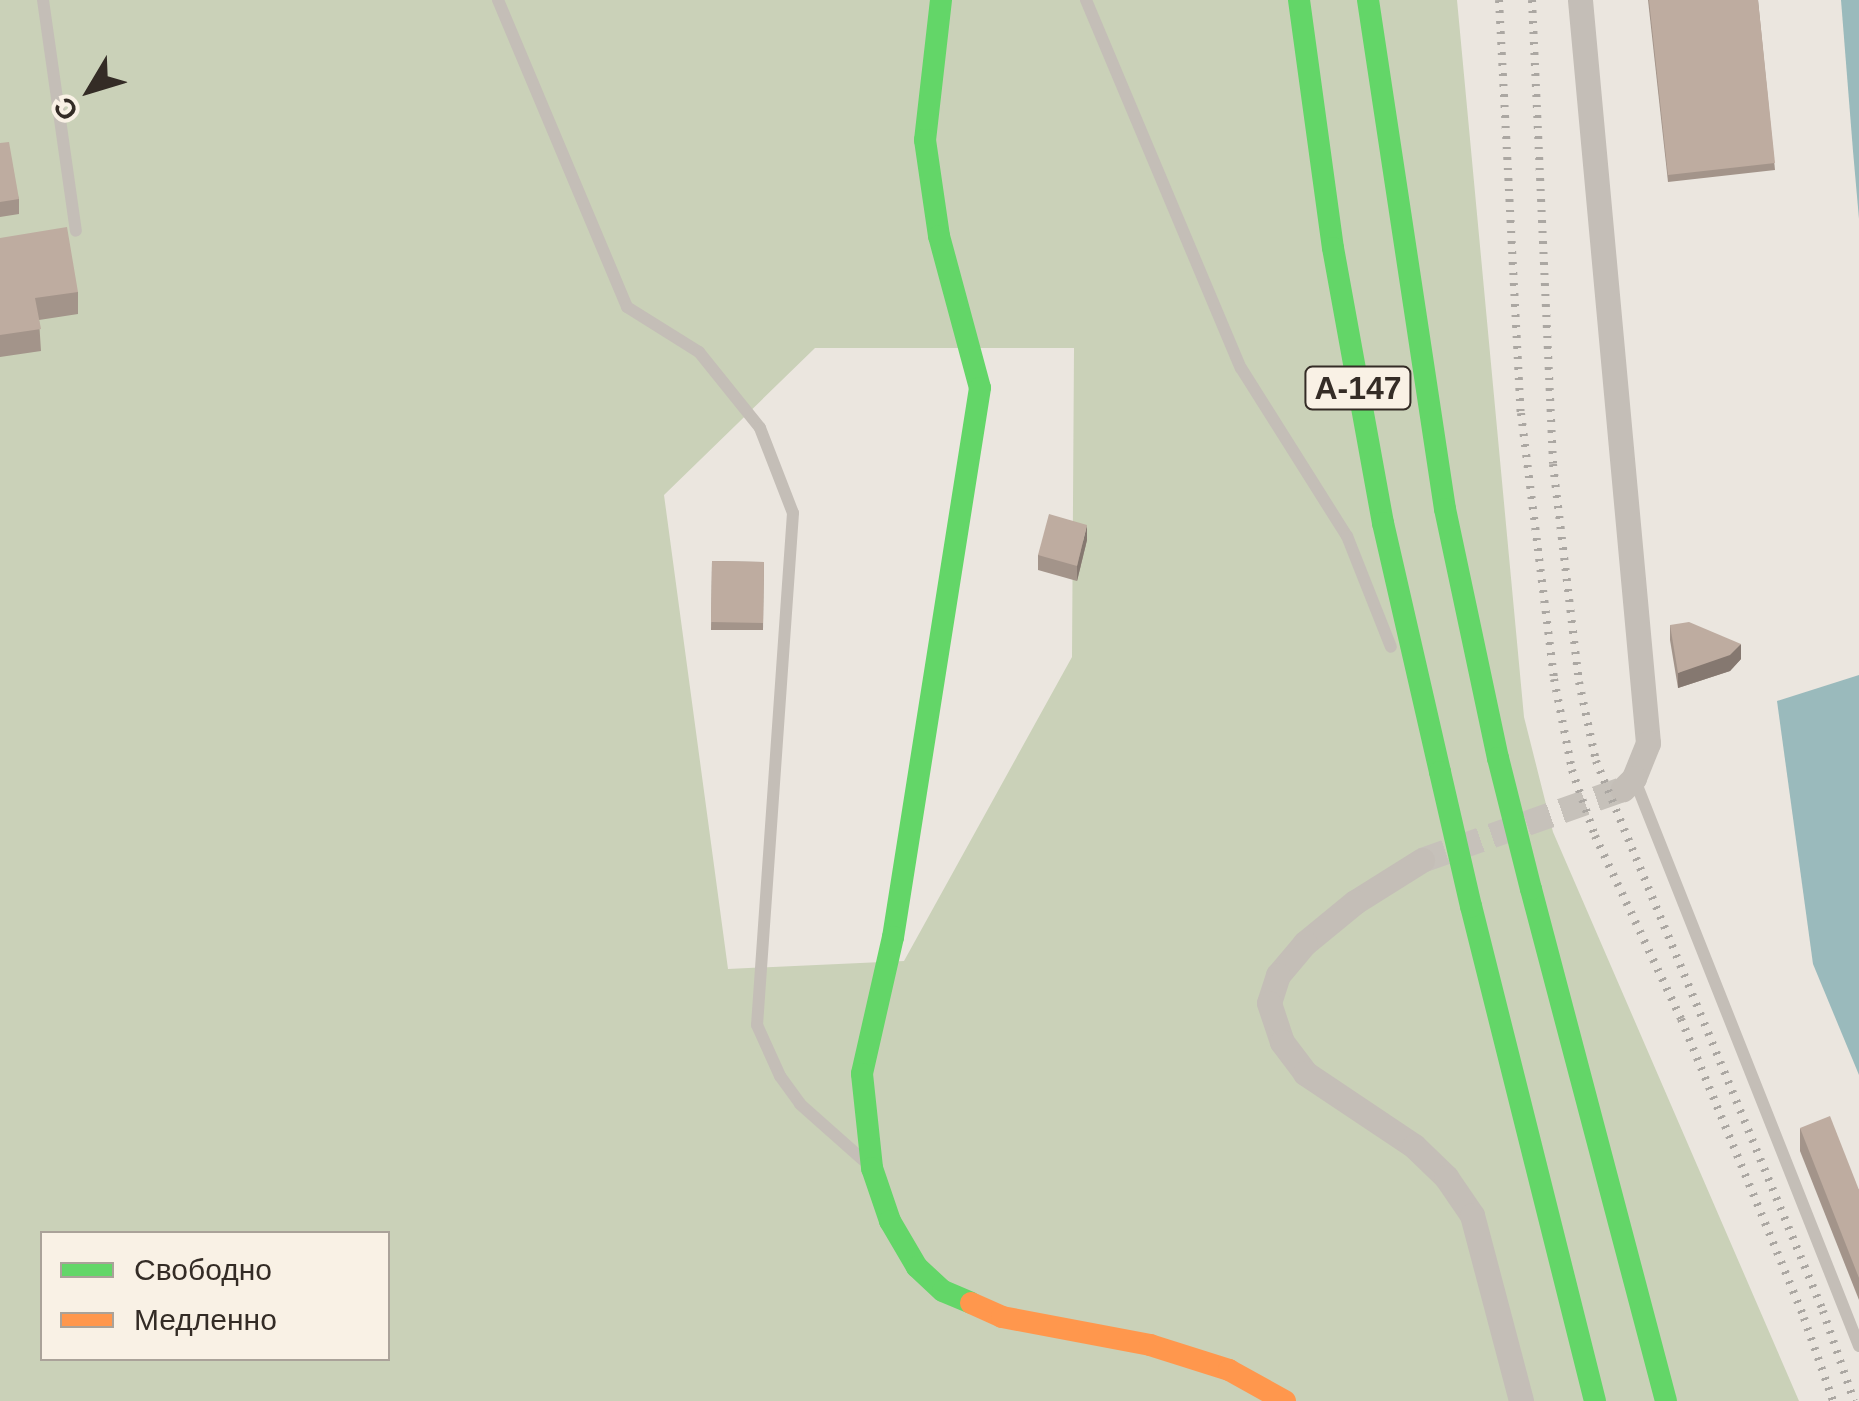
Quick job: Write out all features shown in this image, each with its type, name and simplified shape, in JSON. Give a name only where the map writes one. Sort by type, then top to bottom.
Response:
[{"type":"main road","points":[[940,0],[925,140],[939,236],[980,388],[893,937],[862,1074],[872,1168],[890,1221],[917,1267],[944,1291],[1002,1316],[1150,1345],[1229,1370],[1285,1401]]},
{"type":"main road","name":"А-147","points":[[1300,0],[1336,268],[1383,523],[1472,906],[1595,1401]]},
{"type":"main road","name":"А-147","points":[[1368,0],[1445,509],[1498,758],[1666,1401]]},
{"type":"street","points":[[1580,0],[1648,743],[1628,784]]},
{"type":"street","points":[[1422,860],[1355,902],[1306,943],[1278,975],[1269,1003],[1282,1042],[1305,1073],[1414,1146],[1446,1177],[1472,1215],[1521,1401]]},
{"type":"lane","points":[[43,0],[76,230]]},
{"type":"lane","points":[[498,0],[627,307],[699,352],[760,428],[793,513],[757,1025],[780,1076],[800,1104],[872,1168]]},
{"type":"lane","points":[[1086,0],[1241,368],[1348,536],[1397,663]]},
{"type":"lane","points":[[1404,681],[1440,772]]},
{"type":"lane","points":[[1628,784],[1859,1346]]},
{"type":"green space","points":[[0,0],[1457,0],[1524,717],[1553,832],[1799,1401],[0,1401]],"holes":[[[815,348],[1074,348],[1072,657],[904,961],[728,969],[664,495]]]},
{"type":"water","points":[[1841,0],[1859,0],[1859,219],[1853,151]]},
{"type":"water","points":[[1859,675],[1859,1075],[1813,964],[1777,701]]},
{"type":"building","points":[[1649,0],[1758,0],[1775,163],[1668,175]]},
{"type":"building","points":[[9,142],[19,199],[0,202],[0,143]]},
{"type":"building","points":[[67,227],[78,292],[35,298],[41,329],[0,335],[0,238]]},
{"type":"building","points":[[1049,514],[1087,525],[1077,566],[1038,555]]},
{"type":"building","points":[[712,561],[764,562],[763,623],[711,622]]},
{"type":"building","points":[[1689,622],[1741,644],[1730,655],[1678,673],[1670,625]]},
{"type":"building","points":[[1830,1116],[1859,1190],[1859,1278],[1800,1128]]},
{"type":"tunnel","points":[[1422,860],[1623,789]]},
{"type":"railway","points":[[1499,0],[1521,413],[1554,679],[1572,770],[1595,836],[1681,1019],[1804,1318],[1833,1401]]},
{"type":"railway","points":[[1532,0],[1553,464],[1579,682],[1596,761],[1823,1311],[1854,1401]]},
{"type":"traffic: fast","points":[[941,0],[925,140],[939,236],[980,388],[893,937],[862,1074],[872,1168],[890,1221],[917,1267],[943,1291],[971,1303]]},
{"type":"traffic: fast","points":[[1299,0],[1333,248],[1383,523],[1440,772]]},
{"type":"traffic: fast","points":[[1368,0],[1445,509],[1498,758]]},
{"type":"traffic: fast","points":[[1498,758],[1531,889]]},
{"type":"traffic: fast","points":[[1440,772],[1471,906]]},
{"type":"traffic: fast","points":[[1531,889],[1666,1401]]},
{"type":"traffic: fast","points":[[1471,906],[1595,1401]]},
{"type":"traffic: slow","points":[[971,1303],[1002,1317],[1150,1345],[1229,1370],[1285,1401]]}]
